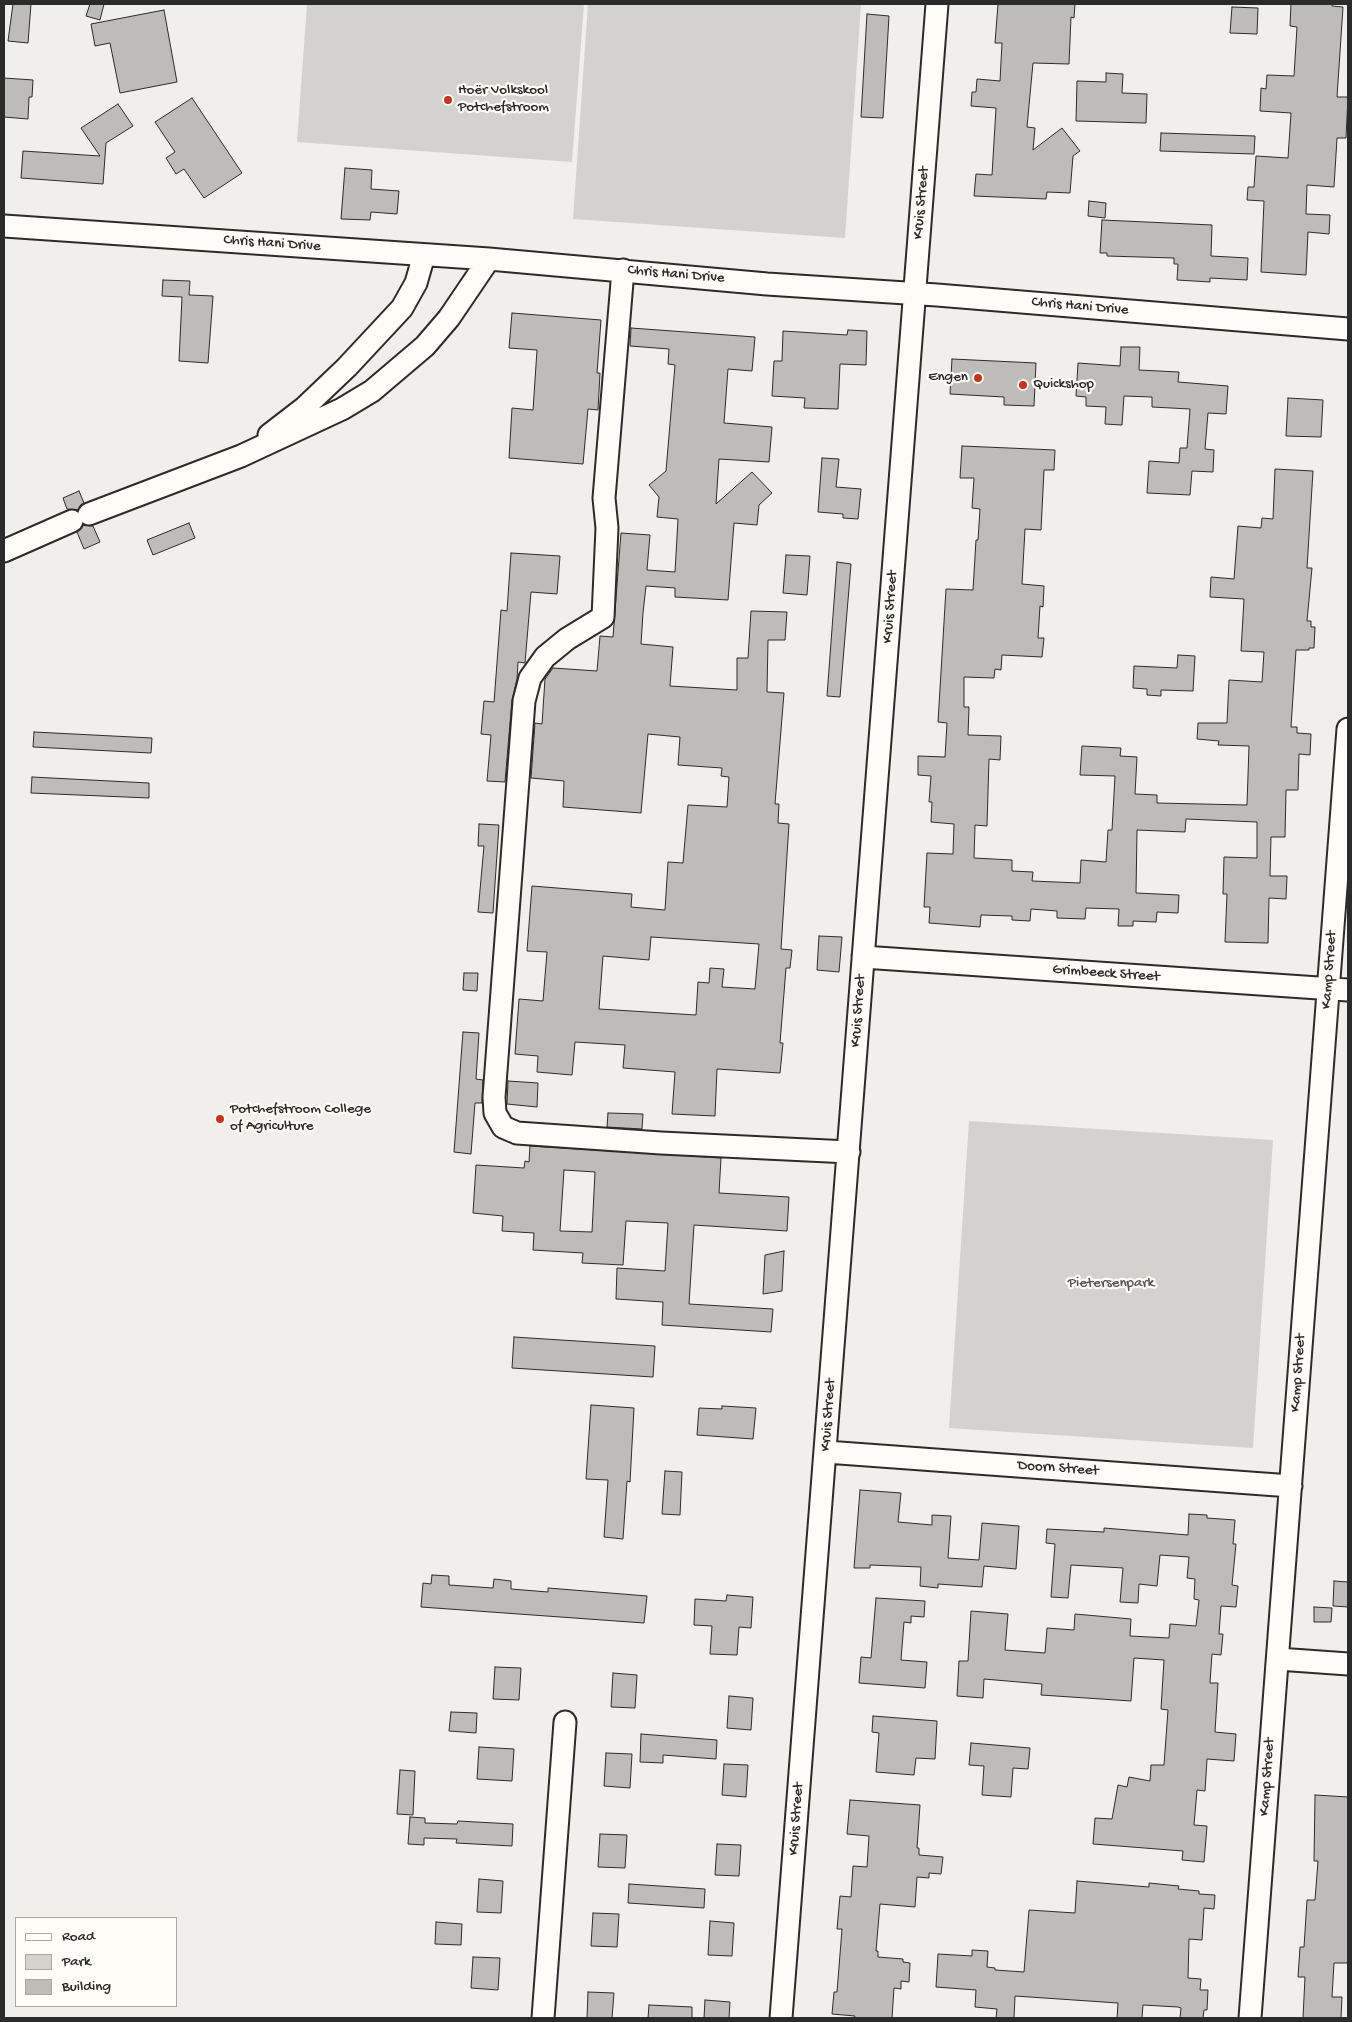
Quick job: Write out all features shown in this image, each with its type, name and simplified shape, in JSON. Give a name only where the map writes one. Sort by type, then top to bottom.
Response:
[{"type":"street","name":"Kruis Street","points":[[781,2018],[937,4]]},
{"type":"street","name":"Chris Hani Drive","points":[[4,226],[489,259],[767,284],[1348,328]]},
{"type":"street","points":[[241,456],[304,408],[402,308],[416,283],[424,255]]},
{"type":"street","points":[[4,550],[80,518],[241,456],[342,409],[372,391],[424,346],[449,318],[489,259]]},
{"type":"street","points":[[623,270],[604,498],[607,528],[603,616],[567,639],[545,658],[530,678],[524,701],[494,1097],[495,1113],[503,1127],[517,1133],[661,1143],[849,1152]]},
{"type":"street","name":"Kamp Street","points":[[1250,2018],[1290,1486],[1338,989],[1348,729]]},
{"type":"street","name":"Grimbeeck Street","points":[[863,957],[1338,989]]},
{"type":"street","name":"Doorn Street","points":[[826,1452],[1290,1486]]},
{"type":"street","points":[[1278,1659],[1348,1664]]},
{"type":"street","points":[[543,2018],[565,1722]]},
{"type":"green space","points":[[307,4],[584,4],[572,162],[297,142]]},
{"type":"green space","points":[[588,4],[861,4],[845,238],[573,219]]},
{"type":"green space","name":"Pietersenpark","points":[[969,1121],[1273,1140],[1253,1448],[949,1428]]},
{"type":"building","points":[[13,4],[31,4],[28,43],[8,41]]},
{"type":"building","points":[[90,4],[104,4],[100,20],[86,16]]},
{"type":"building","points":[[998,4],[1075,4],[1074,18],[1071,17],[1069,64],[1033,63],[1027,127],[1035,128],[1033,150],[1062,128],[1080,151],[1073,156],[1070,193],[1047,192],[1046,199],[974,196],[976,174],[992,175],[996,108],[971,106],[972,92],[976,92],[977,79],[1000,81],[1002,43],[995,43]]},
{"type":"building","points":[[1291,4],[1332,4],[1332,6],[1343,7],[1337,97],[1348,97],[1346,138],[1337,138],[1334,187],[1307,185],[1306,214],[1330,215],[1329,234],[1308,232],[1306,275],[1261,272],[1264,201],[1247,200],[1248,187],[1254,187],[1256,156],[1288,158],[1291,113],[1260,111],[1261,88],[1266,89],[1267,75],[1294,76],[1297,27],[1290,26]]},
{"type":"building","points":[[1232,7],[1258,8],[1257,34],[1230,33]]},
{"type":"building","points":[[164,10],[177,82],[120,93],[110,43],[95,46],[91,24]]},
{"type":"building","points":[[867,14],[889,16],[883,118],[861,117]]},
{"type":"building","points":[[1106,73],[1123,74],[1122,93],[1147,94],[1146,123],[1076,121],[1077,81],[1106,82]]},
{"type":"building","points":[[4,78],[33,80],[32,97],[29,97],[28,119],[4,117]]},
{"type":"building","points":[[192,98],[242,173],[204,198],[184,169],[176,174],[166,158],[175,152],[155,122]]},
{"type":"building","points":[[118,104],[133,126],[106,143],[103,184],[21,178],[23,151],[100,156],[81,128]]},
{"type":"building","points":[[1161,133],[1255,136],[1254,154],[1160,151]]},
{"type":"building","points":[[345,168],[372,170],[371,189],[399,191],[397,214],[371,212],[370,220],[341,219]]},
{"type":"building","points":[[1089,201],[1106,203],[1105,218],[1088,216]]},
{"type":"building","points":[[1102,220],[1212,225],[1211,256],[1248,258],[1247,280],[1210,278],[1210,282],[1177,280],[1178,264],[1174,264],[1174,258],[1107,256],[1107,253],[1100,253]]},
{"type":"building","points":[[163,280],[190,281],[189,295],[213,296],[208,363],[179,361],[182,297],[162,296]]},
{"type":"building","points":[[512,313],[601,320],[597,373],[600,373],[598,410],[588,409],[583,464],[509,458],[512,408],[533,410],[537,350],[509,348]]},
{"type":"building","points":[[631,328],[755,337],[752,371],[728,369],[724,423],[772,427],[769,462],[719,459],[716,504],[752,472],[772,493],[759,505],[757,525],[734,523],[728,600],[675,597],[675,588],[646,586],[643,613],[641,644],[673,647],[670,686],[737,690],[737,658],[748,658],[751,611],[787,612],[785,640],[768,640],[767,692],[784,693],[775,804],[779,804],[778,823],[789,824],[781,949],[792,950],[790,968],[786,968],[780,1043],[783,1043],[780,1073],[717,1069],[715,1116],[672,1114],[675,1072],[623,1068],[625,1045],[575,1042],[572,1075],[537,1072],[538,1056],[515,1054],[519,999],[543,1001],[547,952],[527,951],[532,886],[632,894],[631,907],[665,910],[668,862],[683,863],[688,805],[727,807],[729,777],[721,776],[722,768],[678,765],[680,737],[648,734],[641,813],[563,807],[564,781],[531,778],[535,723],[542,724],[545,679],[553,668],[597,671],[600,636],[613,637],[621,533],[650,535],[647,570],[675,572],[678,519],[657,517],[659,497],[649,485],[666,471],[675,365],[668,364],[669,349],[630,346]],"holes":[[[651,937],[759,944],[755,989],[722,987],[724,969],[710,968],[709,983],[698,982],[696,1015],[599,1009],[603,956],[649,960]]]},
{"type":"building","points":[[848,330],[867,331],[866,365],[840,364],[838,409],[804,408],[805,398],[772,396],[774,361],[782,361],[783,331],[847,335]]},
{"type":"building","points":[[1121,347],[1140,347],[1139,370],[1179,372],[1178,382],[1228,386],[1226,414],[1208,413],[1205,449],[1214,450],[1213,472],[1192,471],[1190,495],[1147,493],[1149,461],[1179,463],[1180,448],[1187,448],[1190,409],[1152,407],[1152,397],[1124,396],[1122,425],[1105,424],[1106,407],[1086,406],[1086,397],[1076,396],[1078,363],[1120,366]]},
{"type":"building","points":[[952,359],[1036,363],[1034,406],[1004,405],[1004,397],[950,394]]},
{"type":"building","points":[[1288,398],[1323,400],[1321,437],[1286,436]]},
{"type":"building","points":[[962,446],[1055,450],[1054,470],[1044,470],[1041,530],[1025,529],[1022,584],[1044,586],[1043,607],[1040,606],[1038,638],[1044,638],[1042,657],[1002,655],[1001,670],[995,669],[994,678],[964,677],[964,707],[969,707],[968,735],[1001,736],[1000,760],[989,759],[987,826],[975,825],[974,858],[1012,860],[1012,871],[1033,872],[1032,881],[1080,883],[1081,860],[1106,862],[1108,830],[1112,830],[1115,776],[1080,775],[1082,746],[1121,748],[1120,756],[1137,757],[1135,794],[1157,795],[1157,803],[1247,805],[1249,746],[1218,745],[1219,741],[1197,739],[1198,723],[1227,723],[1229,680],[1262,682],[1264,652],[1241,651],[1244,599],[1210,597],[1211,577],[1234,579],[1238,526],[1261,528],[1262,518],[1273,519],[1275,469],[1313,471],[1307,568],[1312,568],[1307,621],[1311,621],[1311,627],[1315,627],[1314,648],[1296,650],[1291,727],[1297,727],[1297,733],[1311,734],[1310,755],[1299,754],[1298,790],[1286,790],[1285,837],[1271,837],[1270,876],[1287,876],[1286,899],[1269,898],[1268,943],[1225,942],[1227,894],[1223,894],[1224,857],[1257,858],[1257,822],[1186,819],[1185,832],[1137,830],[1136,893],[1179,895],[1178,913],[1157,912],[1156,922],[1133,921],[1133,926],[1118,926],[1119,909],[1086,908],[1085,919],[1057,918],[1057,911],[1031,909],[1030,921],[1012,920],[1012,916],[981,915],[980,927],[929,923],[930,907],[924,907],[927,853],[953,854],[954,824],[931,822],[932,802],[929,802],[931,776],[918,775],[918,756],[945,757],[947,723],[938,722],[946,589],[973,590],[980,509],[972,508],[974,478],[960,478]]},
{"type":"building","points":[[822,458],[839,459],[836,487],[861,489],[858,519],[843,518],[843,514],[818,512]]},
{"type":"building","points":[[79,491],[84,503],[77,510],[67,509],[63,498]]},
{"type":"building","points":[[189,523],[195,538],[153,555],[147,540]]},
{"type":"building","points":[[84,525],[93,526],[100,542],[84,549],[77,532]]},
{"type":"building","points":[[511,553],[560,556],[557,594],[531,592],[525,663],[518,662],[517,679],[512,700],[505,782],[487,781],[491,735],[481,734],[484,701],[494,702],[501,610],[507,611]]},
{"type":"building","points":[[786,555],[810,556],[807,595],[783,593]]},
{"type":"building","points":[[837,562],[851,564],[840,697],[827,696]]},
{"type":"building","points":[[1178,655],[1195,656],[1193,691],[1161,690],[1161,696],[1147,695],[1147,689],[1133,688],[1134,666],[1177,668]]},
{"type":"building","points":[[34,732],[152,738],[151,753],[33,747]]},
{"type":"building","points":[[32,777],[149,783],[149,798],[31,793]]},
{"type":"building","points":[[479,824],[499,825],[493,913],[478,912],[484,846],[478,846]]},
{"type":"building","points":[[819,936],[842,937],[839,972],[817,970]]},
{"type":"building","points":[[464,973],[478,973],[477,991],[463,990]]},
{"type":"building","points":[[463,1032],[479,1033],[476,1079],[483,1080],[482,1103],[475,1103],[471,1154],[454,1152]]},
{"type":"building","points":[[508,1081],[538,1083],[537,1107],[507,1104]]},
{"type":"building","points":[[608,1113],[643,1114],[642,1129],[607,1127]]},
{"type":"building","points":[[530,1146],[721,1158],[719,1193],[789,1197],[787,1231],[694,1225],[689,1304],[773,1309],[771,1332],[662,1325],[663,1302],[616,1299],[617,1268],[665,1271],[668,1223],[626,1221],[623,1265],[582,1263],[583,1253],[533,1250],[534,1233],[502,1231],[503,1216],[473,1213],[476,1165],[524,1168],[525,1161],[529,1162]],"holes":[[[564,1170],[595,1172],[592,1232],[560,1231]]]},
{"type":"building","points":[[784,1251],[782,1291],[763,1294],[765,1255]]},
{"type":"building","points":[[514,1337],[655,1346],[653,1377],[512,1368]]},
{"type":"building","points":[[591,1405],[634,1408],[630,1482],[627,1481],[623,1539],[604,1537],[608,1480],[586,1479]]},
{"type":"building","points":[[722,1406],[756,1408],[753,1439],[697,1435],[699,1408],[722,1409]]},
{"type":"building","points":[[665,1471],[682,1472],[680,1515],[662,1514]]},
{"type":"building","points":[[860,1490],[901,1493],[898,1522],[932,1525],[932,1515],[951,1516],[948,1558],[979,1560],[982,1523],[1019,1526],[1016,1569],[984,1566],[982,1587],[938,1584],[938,1588],[920,1586],[921,1567],[870,1565],[870,1568],[854,1568]]},
{"type":"building","points":[[1189,1514],[1207,1515],[1207,1518],[1235,1520],[1233,1544],[1236,1544],[1232,1585],[1238,1586],[1236,1607],[1221,1606],[1219,1634],[1223,1634],[1221,1655],[1212,1654],[1210,1683],[1218,1683],[1215,1732],[1236,1734],[1234,1761],[1207,1759],[1205,1791],[1197,1790],[1194,1825],[1207,1826],[1204,1862],[1182,1860],[1183,1851],[1093,1844],[1095,1818],[1112,1819],[1118,1785],[1127,1787],[1129,1777],[1150,1781],[1151,1765],[1164,1765],[1168,1710],[1161,1709],[1164,1660],[1134,1658],[1131,1701],[1041,1695],[1042,1684],[984,1679],[983,1698],[957,1696],[959,1661],[968,1661],[971,1611],[1008,1614],[1005,1650],[1045,1653],[1047,1628],[1074,1630],[1075,1614],[1131,1619],[1130,1636],[1169,1638],[1170,1624],[1196,1626],[1199,1600],[1194,1599],[1195,1579],[1187,1578],[1189,1557],[1160,1555],[1157,1586],[1139,1584],[1138,1603],[1120,1602],[1123,1568],[1071,1565],[1068,1598],[1051,1597],[1055,1544],[1046,1543],[1047,1529],[1104,1532],[1104,1528],[1188,1535]]},
{"type":"building","points":[[432,1575],[449,1576],[449,1585],[493,1588],[494,1579],[511,1581],[511,1589],[548,1592],[548,1588],[647,1596],[644,1623],[421,1607],[423,1583],[431,1584]]},
{"type":"building","points":[[1334,1581],[1348,1582],[1348,1607],[1333,1606]]},
{"type":"building","points":[[727,1595],[753,1597],[751,1628],[739,1627],[737,1655],[710,1654],[712,1626],[694,1625],[695,1599],[726,1601]]},
{"type":"building","points":[[876,1598],[925,1601],[924,1617],[911,1616],[911,1623],[904,1622],[901,1660],[927,1662],[925,1688],[859,1683],[861,1657],[871,1658]]},
{"type":"building","points":[[1314,1607],[1332,1608],[1331,1622],[1314,1622]]},
{"type":"building","points":[[495,1667],[521,1668],[519,1700],[493,1699]]},
{"type":"building","points":[[613,1673],[637,1675],[635,1708],[611,1707]]},
{"type":"building","points":[[729,1696],[753,1698],[751,1730],[727,1728]]},
{"type":"building","points":[[451,1712],[477,1713],[476,1733],[449,1731]]},
{"type":"building","points":[[873,1716],[937,1721],[935,1759],[916,1758],[914,1775],[876,1772],[879,1733],[872,1732]]},
{"type":"building","points":[[641,1734],[717,1740],[716,1759],[663,1755],[663,1763],[640,1762]]},
{"type":"building","points":[[971,1743],[1030,1748],[1028,1769],[1013,1768],[1011,1797],[982,1795],[984,1766],[969,1765]]},
{"type":"building","points":[[479,1747],[514,1749],[512,1781],[477,1779]]},
{"type":"building","points":[[606,1753],[632,1754],[630,1788],[604,1786]]},
{"type":"building","points":[[724,1764],[748,1765],[746,1797],[722,1795]]},
{"type":"building","points":[[400,1770],[415,1771],[413,1815],[397,1814]]},
{"type":"building","points":[[1315,1795],[1348,1797],[1348,1963],[1334,1963],[1332,1997],[1342,1997],[1341,2018],[1303,2018],[1305,1977],[1298,1977],[1300,1947],[1304,1947],[1307,1900],[1315,1900],[1318,1861],[1314,1861]]},
{"type":"building","points":[[850,1800],[920,1805],[917,1848],[919,1848],[919,1855],[943,1857],[941,1874],[929,1873],[929,1878],[917,1877],[915,1907],[880,1904],[876,1951],[878,1951],[878,1957],[903,1959],[903,1962],[910,1963],[909,1982],[901,1981],[901,1989],[894,1988],[892,2018],[854,2018],[855,2016],[832,2014],[834,1992],[837,1992],[842,1929],[837,1929],[840,1896],[851,1897],[853,1866],[867,1867],[869,1836],[847,1834]]},
{"type":"building","points":[[410,1817],[425,1818],[425,1823],[457,1824],[458,1821],[513,1824],[512,1846],[456,1843],[457,1839],[424,1838],[424,1845],[408,1844]]},
{"type":"building","points":[[600,1834],[627,1835],[625,1868],[598,1867]]},
{"type":"building","points":[[717,1844],[741,1845],[739,1876],[715,1875]]},
{"type":"building","points":[[479,1879],[503,1881],[501,1913],[477,1912]]},
{"type":"building","points":[[1077,1881],[1149,1887],[1149,1883],[1179,1886],[1178,1889],[1199,1891],[1199,1894],[1215,1895],[1214,1909],[1204,1908],[1202,1940],[1189,1939],[1188,1978],[1201,1979],[1200,1990],[1208,1990],[1207,2010],[1204,2010],[1203,2018],[1180,2018],[1181,2008],[1178,2007],[1143,2005],[1142,2018],[1117,2018],[1118,2003],[1015,1996],[1014,2018],[996,2018],[997,2009],[975,2007],[976,1990],[936,1987],[938,1954],[972,1956],[972,1950],[988,1951],[987,1967],[995,1968],[995,1970],[1024,1972],[1029,1910],[1075,1913]]},
{"type":"building","points":[[629,1884],[705,1889],[704,1908],[628,1903]]},
{"type":"building","points":[[593,1913],[619,1914],[617,1947],[591,1946]]},
{"type":"building","points":[[710,1921],[734,1923],[732,1956],[708,1955]]},
{"type":"building","points":[[436,1922],[462,1924],[461,1945],[435,1944]]},
{"type":"building","points":[[473,1957],[500,1958],[498,1990],[471,1988]]},
{"type":"building","points":[[588,1992],[614,1993],[612,2018],[587,2018]]},
{"type":"building","points":[[705,2000],[730,2002],[729,2018],[704,2018]]},
{"type":"building","points":[[649,2005],[692,2007],[692,2018],[648,2018]]},
{"type":"place","name":"Hoër Volkskool Potchefstroom","points":[[448,100]]},
{"type":"place","name":"Engen","points":[[978,378]]},
{"type":"place","name":"Quickshop","points":[[1023,385]]},
{"type":"place","name":"Potchefstroom College of Agriculture","points":[[220,1119]]}]
